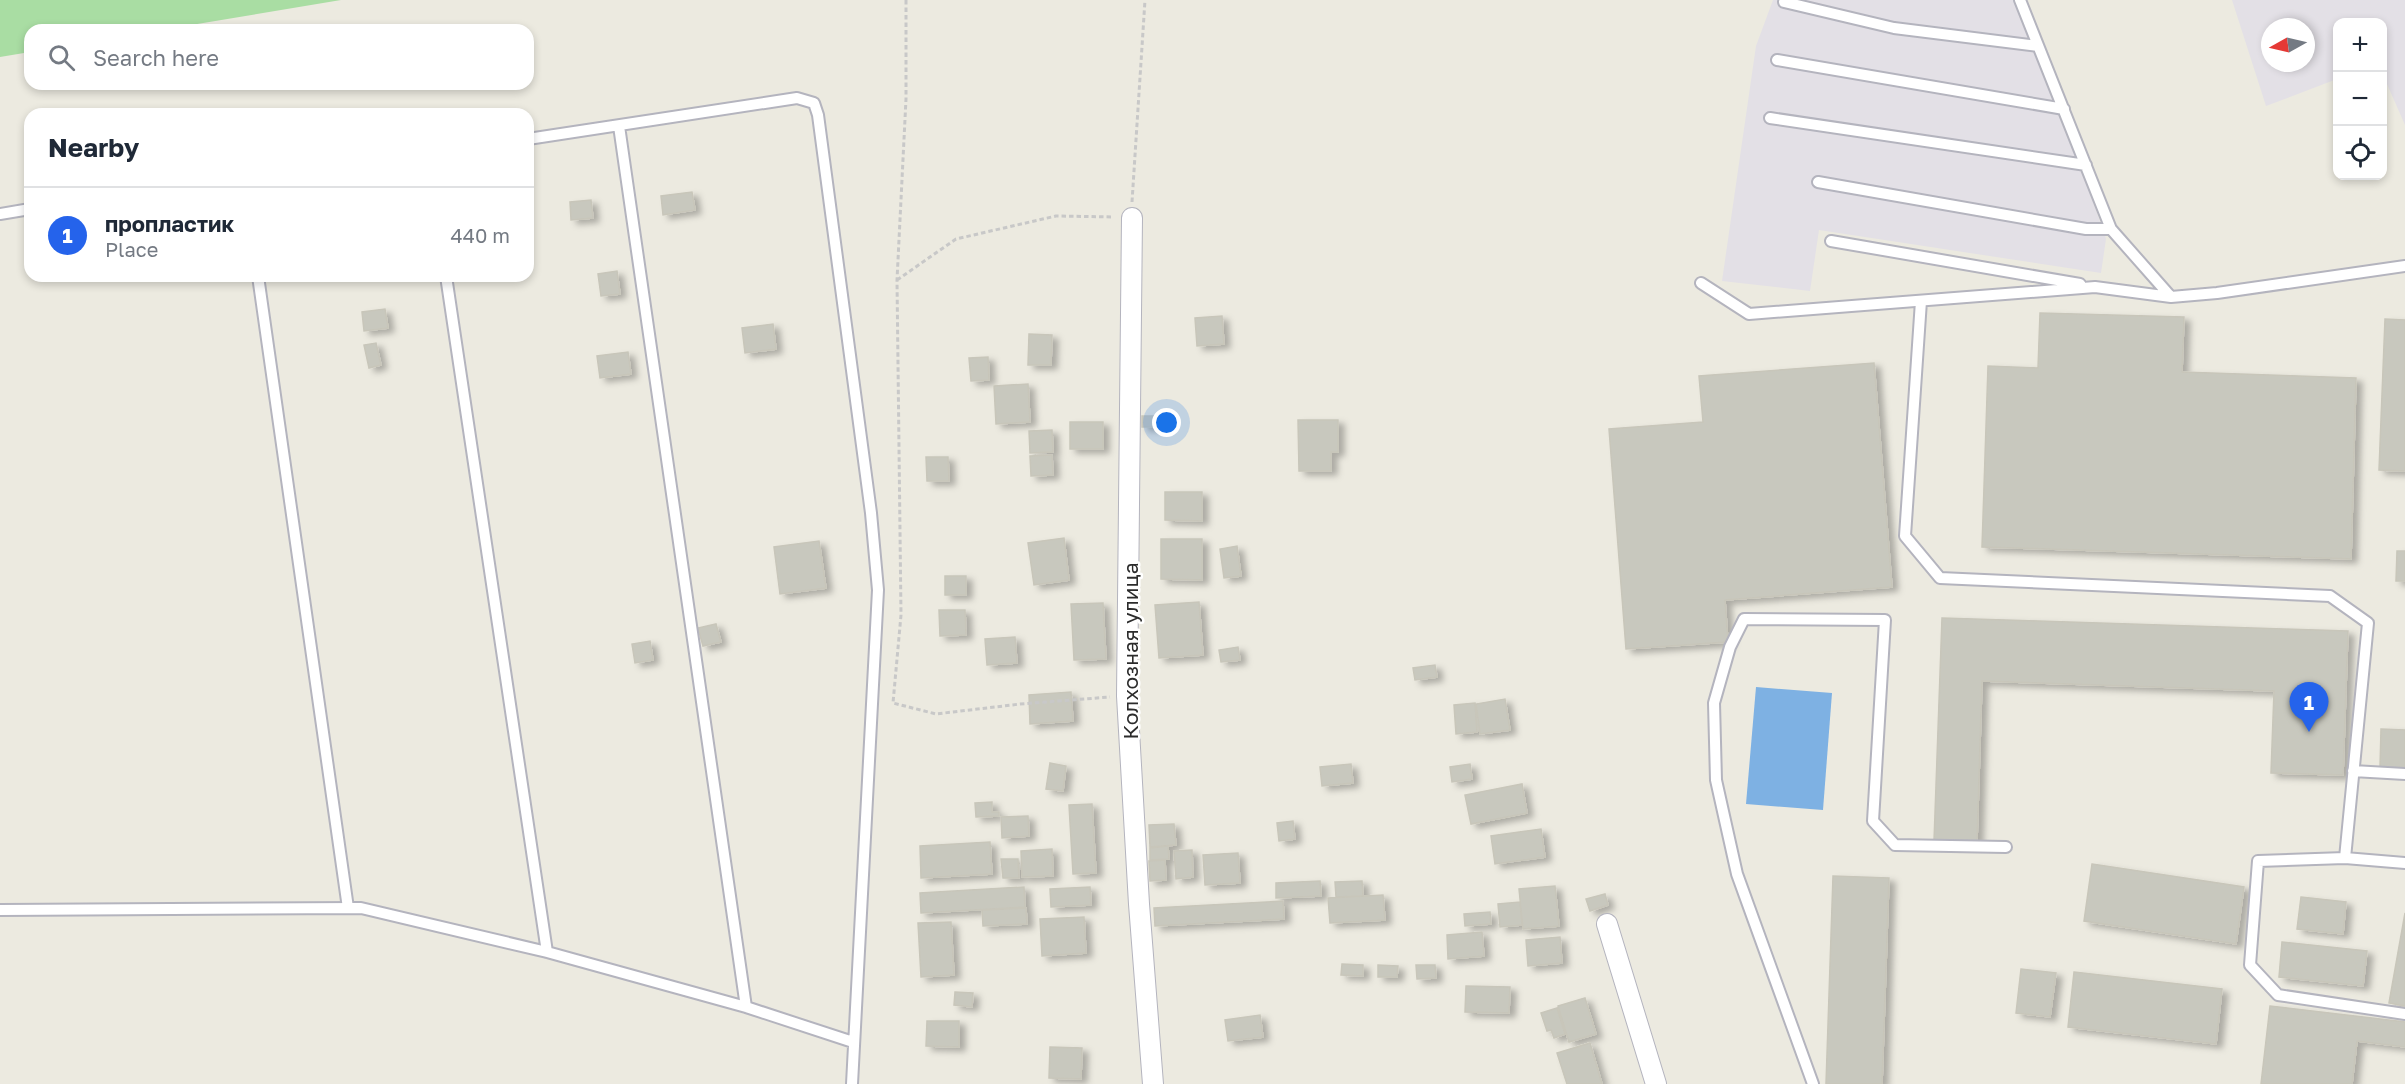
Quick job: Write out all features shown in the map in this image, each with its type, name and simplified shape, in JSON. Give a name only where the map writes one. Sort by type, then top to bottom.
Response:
[{"type":"street","name":"Колхозная улица","points":[[1132,218],[1127,696],[1139,904],[1153,1084]]},
{"type":"street","points":[[1607,924],[1656,1084]]},
{"type":"lane","points":[[2020,0],[2111,229],[2171,297]]},
{"type":"lane","points":[[1784,2],[1893,28],[2038,45]]},
{"type":"lane","points":[[1777,60],[2064,109]]},
{"type":"lane","points":[[534,138],[797,98],[814,102],[818,115],[871,513],[878,590],[852,1084]]},
{"type":"lane","points":[[1770,118],[2086,165]]},
{"type":"lane","points":[[619,126],[746,1006]]},
{"type":"lane","points":[[1818,182],[2086,229],[2111,229]]},
{"type":"lane","points":[[0,214],[24,210]]},
{"type":"lane","points":[[1831,241],[2095,287],[2171,297],[2405,266]]},
{"type":"lane","points":[[259,282],[348,908]]},
{"type":"lane","points":[[447,282],[547,952]]},
{"type":"lane","points":[[1701,283],[1749,314],[2095,287]]},
{"type":"lane","points":[[1921,300],[1905,536],[1940,578],[2330,596],[2368,623],[2344,858]]},
{"type":"lane","points":[[1813,1084],[1737,874],[1716,780],[1714,703],[1730,647],[1744,619],[1885,620],[1874,820],[1895,845],[2006,847]]},
{"type":"lane","points":[[2354,771],[2405,774]]},
{"type":"lane","points":[[2405,864],[2344,858],[2258,861],[2250,965],[2278,995],[2405,1014]]},
{"type":"lane","points":[[0,910],[361,908],[547,952],[746,1006],[853,1042]]},
{"type":"path","points":[[906,0],[906,99],[897,280],[901,615],[893,703],[936,714],[1020,704],[1127,696]]},
{"type":"path","points":[[897,280],[956,239],[1056,216],[1132,218],[1132,174],[1146,0]]},
{"type":"shaded area","points":[[1773,0],[2024,0],[2106,239],[2101,273],[1819,230],[1810,291],[1722,281],[1756,46]]},
{"type":"shaded area","points":[[2232,0],[2405,0],[2405,125],[2387,84],[2387,18],[2333,18],[2333,81],[2266,106]]},
{"type":"green space","points":[[0,0],[341,0],[197,24],[24,24],[24,53],[0,57]]},
{"type":"water","points":[[1756,687],[1832,693],[1823,810],[1746,804]]},
{"type":"building","points":[[692,192],[695,210],[663,215],[661,196]]},
{"type":"building","points":[[591,200],[593,218],[571,220],[570,202]]},
{"type":"building","points":[[617,271],[620,294],[601,296],[598,274]]},
{"type":"building","points":[[385,309],[388,328],[364,331],[362,312]]},
{"type":"building","points":[[2040,313],[2184,317],[2182,372],[2356,378],[2351,559],[1982,547],[1988,366],[2038,368]]},
{"type":"building","points":[[1222,316],[1224,344],[1197,346],[1195,318]]},
{"type":"building","points":[[2385,319],[2405,320],[2405,471],[2379,470]]},
{"type":"building","points":[[773,324],[776,349],[745,353],[742,328]]},
{"type":"building","points":[[1029,334],[1052,335],[1051,365],[1028,365]]},
{"type":"building","points":[[376,343],[381,365],[369,368],[364,345]]},
{"type":"building","points":[[628,352],[631,374],[600,378],[597,356]]},
{"type":"building","points":[[988,357],[989,380],[971,381],[969,358]]},
{"type":"building","points":[[1874,363],[1892,587],[1725,600],[1728,642],[1626,649],[1609,429],[1703,422],[1699,376]]},
{"type":"building","points":[[1028,384],[1030,422],[996,424],[994,386]]},
{"type":"building","points":[[1142,416],[1160,416],[1160,427],[1142,427]]},
{"type":"building","points":[[1298,420],[1338,420],[1338,452],[1331,452],[1331,471],[1299,471]]},
{"type":"building","points":[[1070,422],[1103,422],[1103,449],[1070,449]]},
{"type":"building","points":[[1052,430],[1053,452],[1030,453],[1029,431]]},
{"type":"building","points":[[1052,455],[1053,475],[1031,476],[1030,456]]},
{"type":"building","points":[[926,457],[948,457],[949,481],[927,481]]},
{"type":"building","points":[[1165,492],[1202,492],[1202,521],[1165,520]]},
{"type":"building","points":[[1064,538],[1069,580],[1034,585],[1028,543]]},
{"type":"building","points":[[1161,539],[1202,539],[1202,580],[1161,579]]},
{"type":"building","points":[[819,541],[826,588],[780,594],[774,547]]},
{"type":"building","points":[[1237,546],[1241,576],[1224,578],[1220,549]]},
{"type":"building","points":[[2397,551],[2405,551],[2405,581],[2396,581]]},
{"type":"building","points":[[945,576],[966,576],[966,595],[945,595]]},
{"type":"building","points":[[1199,602],[1203,655],[1159,658],[1155,605]]},
{"type":"building","points":[[1103,603],[1106,659],[1074,660],[1071,604]]},
{"type":"building","points":[[939,610],[965,610],[966,635],[940,636]]},
{"type":"building","points":[[1942,618],[2348,631],[2343,775],[2271,773],[2274,691],[1982,681],[1977,842],[1934,841]]},
{"type":"building","points":[[716,624],[721,642],[703,646],[698,628]]},
{"type":"building","points":[[1015,637],[1017,663],[987,665],[985,639]]},
{"type":"building","points":[[650,641],[653,660],[635,663],[632,644]]},
{"type":"building","points":[[1238,647],[1240,660],[1221,662],[1219,650]]},
{"type":"building","points":[[1435,665],[1437,677],[1415,680],[1413,668]]},
{"type":"building","points":[[1071,692],[1073,721],[1030,724],[1029,695]]},
{"type":"building","points":[[1505,699],[1510,730],[1480,734],[1476,704]]},
{"type":"building","points":[[1475,703],[1477,732],[1456,734],[1454,705]]},
{"type":"building","points":[[2381,729],[2405,730],[2405,769],[2380,768]]},
{"type":"building","points":[[1050,763],[1066,766],[1063,791],[1046,789]]},
{"type":"building","points":[[1351,764],[1353,783],[1322,786],[1320,767]]},
{"type":"building","points":[[1470,764],[1472,779],[1452,782],[1450,767]]},
{"type":"building","points":[[1522,784],[1527,813],[1471,824],[1465,795]]},
{"type":"building","points":[[992,802],[992,812],[999,812],[999,816],[976,817],[975,803]]},
{"type":"building","points":[[1092,804],[1096,873],[1073,874],[1069,805]]},
{"type":"building","points":[[1028,816],[1029,836],[1002,838],[1001,817]]},
{"type":"building","points":[[1293,821],[1295,839],[1279,841],[1277,823]]},
{"type":"building","points":[[1174,824],[1176,845],[1150,847],[1149,825]]},
{"type":"building","points":[[1541,829],[1545,857],[1495,864],[1491,836]]},
{"type":"building","points":[[990,842],[992,874],[921,878],[920,846]]},
{"type":"building","points":[[1168,846],[1169,859],[1150,860],[1150,848]]},
{"type":"building","points":[[1052,849],[1053,876],[1022,877],[1021,851]]},
{"type":"building","points":[[1192,850],[1193,877],[1176,879],[1174,851]]},
{"type":"building","points":[[1238,853],[1240,883],[1205,885],[1203,855]]},
{"type":"building","points":[[1001,859],[1018,859],[1019,878],[1003,878]]},
{"type":"building","points":[[1165,860],[1166,880],[1150,881],[1149,861]]},
{"type":"building","points":[[2092,864],[2244,887],[2236,944],[2084,921]]},
{"type":"building","points":[[1833,876],[1889,878],[1882,1084],[1826,1084]]},
{"type":"building","points":[[1320,881],[1321,896],[1276,898],[1276,883]]},
{"type":"building","points":[[1362,881],[1363,896],[1336,897],[1335,882]]},
{"type":"building","points":[[1555,886],[1559,926],[1523,929],[1519,889]]},
{"type":"building","points":[[1024,887],[1025,907],[921,913],[920,893]]},
{"type":"building","points":[[1090,887],[1091,905],[1051,907],[1050,889]]},
{"type":"building","points":[[1605,894],[1608,905],[1590,911],[1586,899]]},
{"type":"building","points":[[1383,895],[1385,920],[1330,923],[1328,898]]},
{"type":"building","points":[[2301,897],[2346,902],[2343,934],[2297,929]]},
{"type":"building","points":[[1283,901],[1284,919],[1155,926],[1154,908]]},
{"type":"building","points":[[1520,902],[1522,925],[1500,927],[1498,904]]},
{"type":"building","points":[[1026,908],[1027,924],[983,926],[982,910]]},
{"type":"building","points":[[1490,912],[1491,924],[1465,926],[1464,914]]},
{"type":"building","points":[[2405,913],[2405,1006],[2389,1003]]},
{"type":"building","points":[[1084,917],[1086,953],[1042,956],[1040,919]]},
{"type":"building","points":[[951,922],[954,975],[921,977],[918,923]]},
{"type":"building","points":[[1482,932],[1484,956],[1448,959],[1447,935]]},
{"type":"building","points":[[1560,937],[1562,963],[1528,966],[1526,940]]},
{"type":"building","points":[[2282,942],[2367,951],[2363,986],[2279,977]]},
{"type":"building","points":[[1342,964],[1363,965],[1363,976],[1341,975]]},
{"type":"building","points":[[1378,965],[1398,966],[1397,977],[1378,977]]},
{"type":"building","points":[[1416,965],[1435,965],[1436,978],[1417,979]]},
{"type":"building","points":[[2021,969],[2056,973],[2050,1017],[2016,1013]]},
{"type":"building","points":[[2074,972],[2222,989],[2216,1044],[2068,1027]]},
{"type":"building","points":[[1466,986],[1510,987],[1509,1013],[1465,1012]]},
{"type":"building","points":[[955,992],[973,993],[972,1007],[954,1005]]},
{"type":"building","points":[[1585,998],[1596,1034],[1569,1042],[1558,1006]]},
{"type":"building","points":[[2270,1006],[2405,1022],[2405,1047],[2357,1041],[2352,1084],[2261,1084]]},
{"type":"building","points":[[1557,1008],[1565,1034],[1554,1038],[1551,1030],[1547,1031],[1541,1013]]},
{"type":"building","points":[[1260,1015],[1263,1037],[1228,1041],[1225,1020]]},
{"type":"building","points":[[927,1021],[959,1021],[959,1047],[926,1046]]},
{"type":"building","points":[[1590,1043],[1602,1084],[1567,1084],[1557,1053]]},
{"type":"building","points":[[1050,1047],[1082,1048],[1081,1079],[1049,1078]]},
{"type":"place","name":"пропластик","points":[[2309,732]]}]
